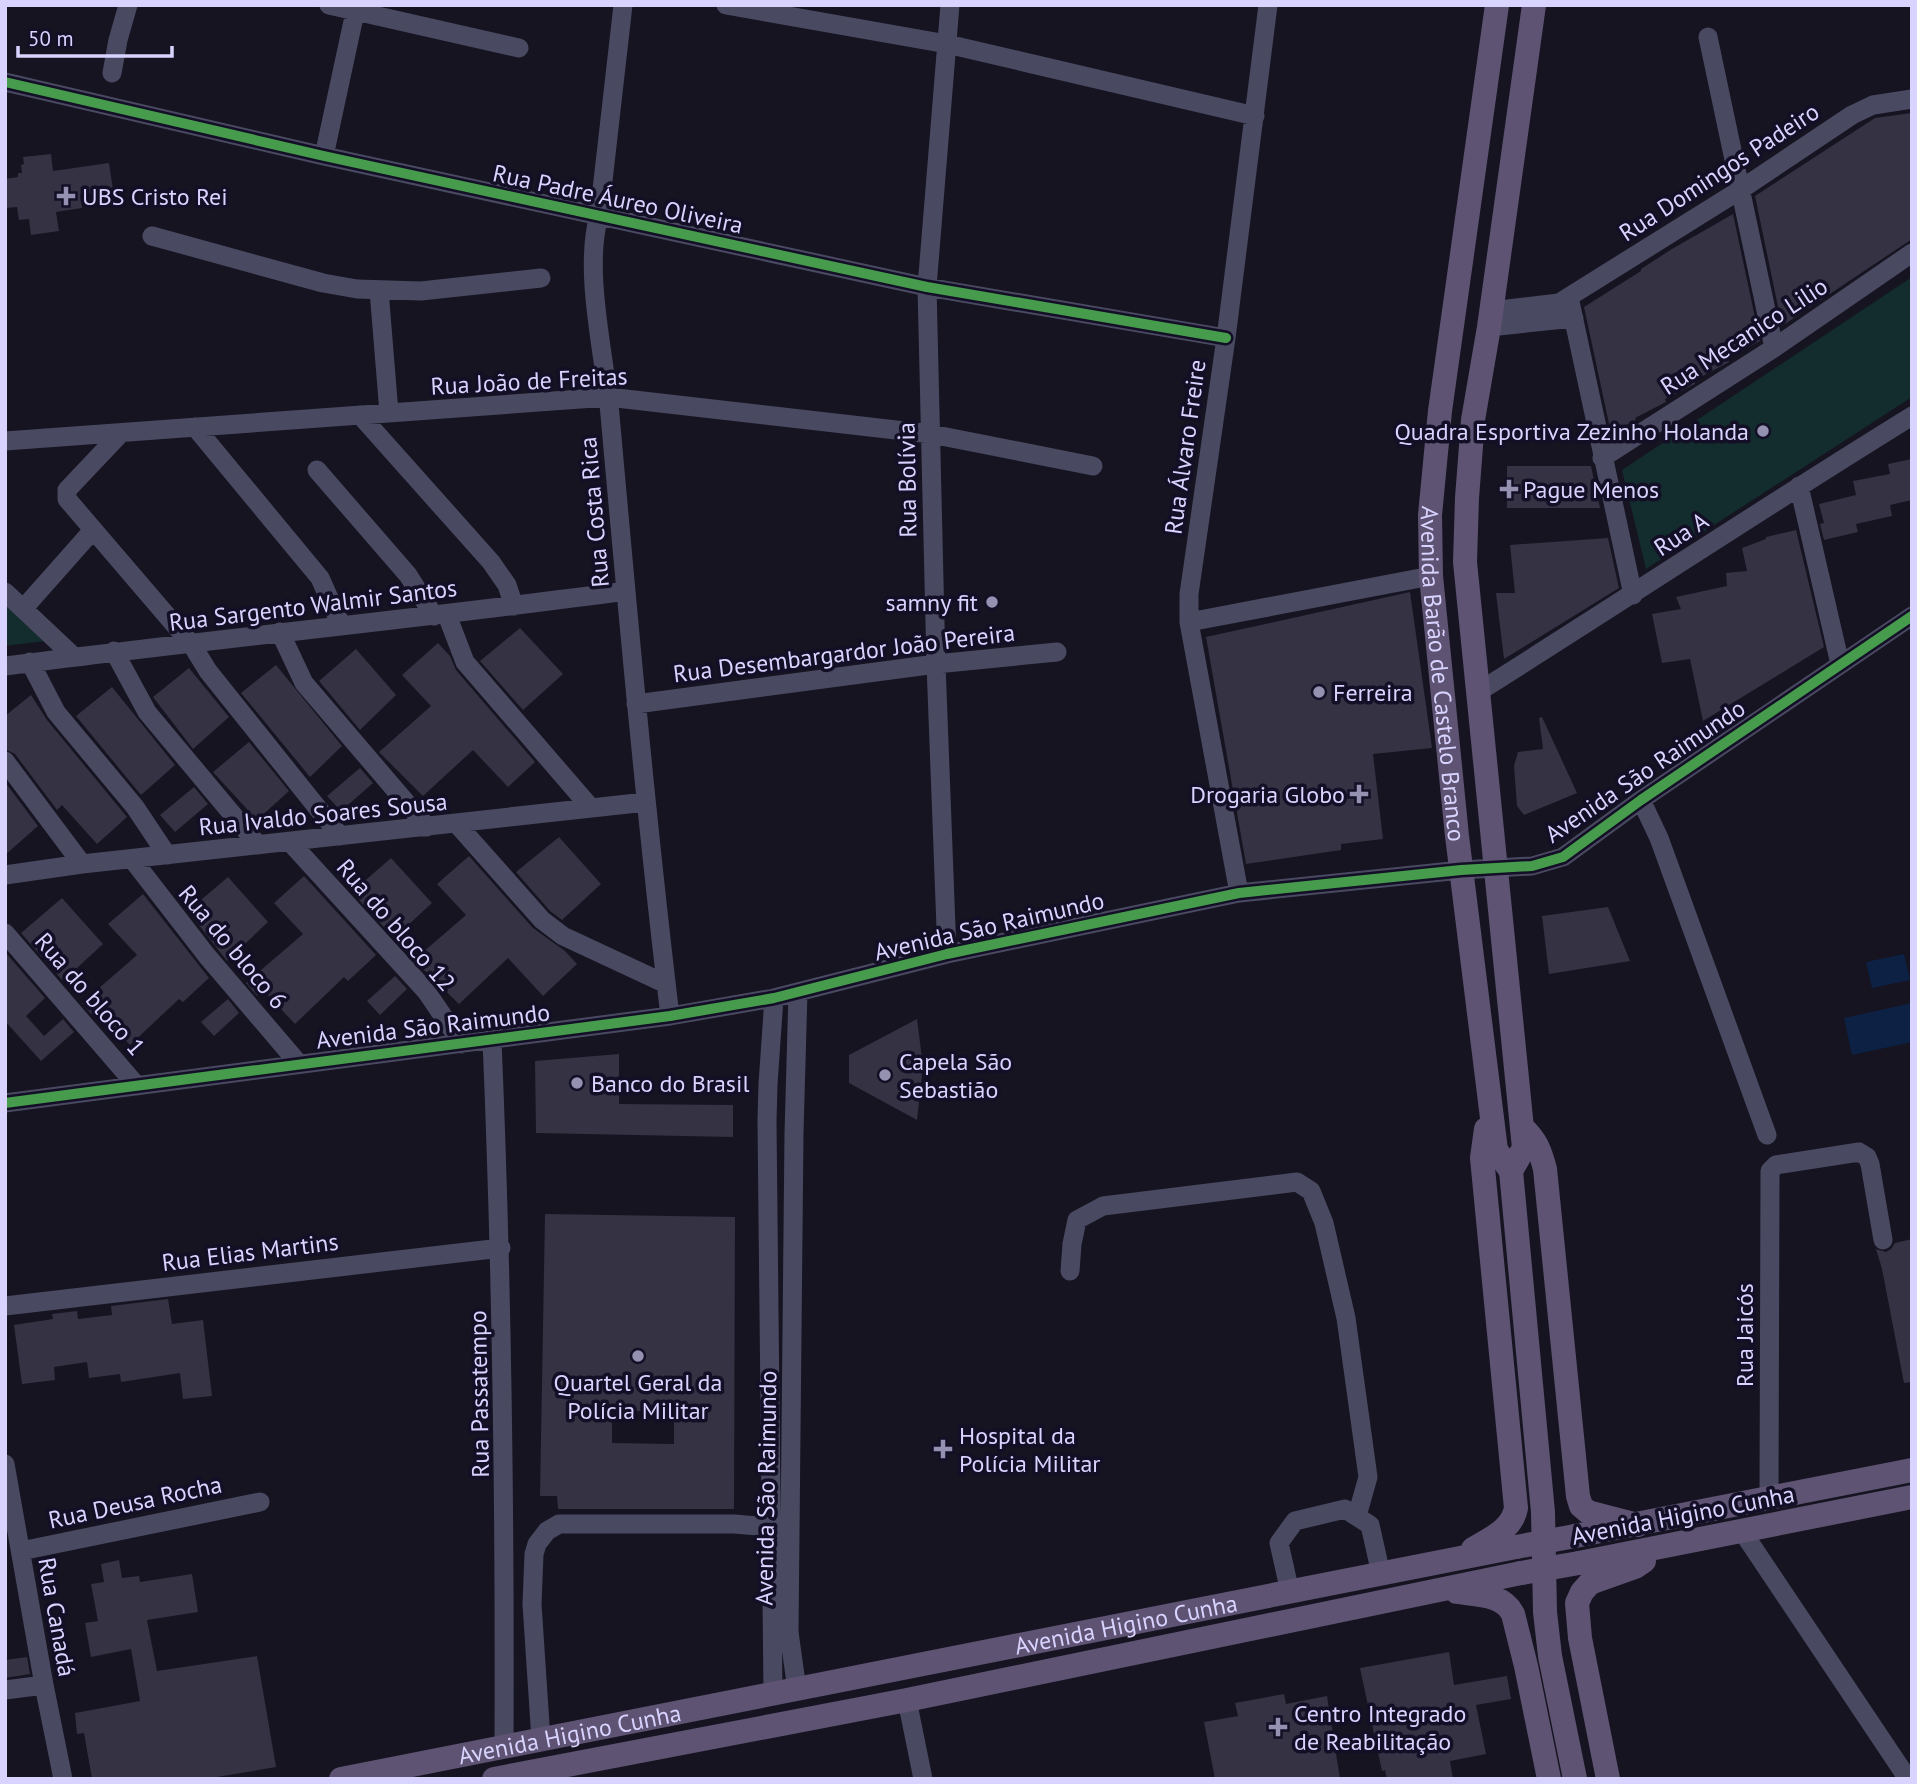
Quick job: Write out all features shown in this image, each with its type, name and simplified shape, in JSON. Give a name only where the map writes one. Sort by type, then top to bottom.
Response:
[{"type":"main road","name":"Avenida Barão de Castelo Branco","points":[[1497,5],[1440,411],[1430,515],[1431,576],[1461,870],[1496,1150],[1511,1171],[1524,1148],[1465,549],[1474,420],[1534,5]]},
{"type":"main road","points":[[1459,1558],[1505,1529],[1516,1508],[1482,1158],[1484,1132],[1493,1121]]},
{"type":"main road","points":[[1522,1127],[1534,1138],[1545,1169],[1578,1496],[1581,1506],[1588,1512],[1638,1525]]},
{"type":"main road","points":[[1511,1171],[1544,1513],[1545,1612],[1550,1657],[1576,1779]]},
{"type":"main road","name":"Avenida Higino Cunha","points":[[341,1779],[1912,1471]]},
{"type":"main road","name":"Avenida Higino Cunha","points":[[494,1779],[907,1700],[1521,1573],[1912,1497]]},
{"type":"main road","points":[[1608,1779],[1580,1638],[1577,1603],[1581,1592],[1590,1583],[1635,1567],[1664,1547]]},
{"type":"main road","points":[[1443,1590],[1494,1598],[1510,1608],[1520,1636],[1549,1779]]},
{"type":"street","points":[[112,73],[128,5]]},
{"type":"street","points":[[330,5],[519,48]]},
{"type":"street","name":"Rua Costa Rica","points":[[623,5],[600,216],[594,233],[593,271],[670,1016]]},
{"type":"street","points":[[726,5],[947,44],[1255,116]]},
{"type":"street","name":"Rua Bolívia","points":[[947,954],[936,664],[927,287],[950,5]]},
{"type":"street","name":"Rua Álvaro Freire","points":[[1239,893],[1189,622],[1189,594],[1226,338],[1268,5]]},
{"type":"street","points":[[324,156],[355,12]]},
{"type":"street","points":[[1708,37],[1774,348]]},
{"type":"street","name":"Rua Padre Áureo Oliveira","points":[[5,82],[324,156],[927,287],[1226,338]]},
{"type":"street","name":"Rua Domingos Padeiro","points":[[1564,300],[1740,190],[1852,115],[1873,105],[1912,99]]},
{"type":"street","points":[[152,236],[323,283],[379,290],[421,291],[541,278]]},
{"type":"street","name":"Rua Mecanico Lilio","points":[[1602,458],[1774,348],[1912,253]]},
{"type":"street","points":[[379,290],[389,413]]},
{"type":"street","points":[[1490,319],[1564,300],[1574,318],[1633,594]]},
{"type":"street","points":[[1490,319],[1574,318]]},
{"type":"street","name":"Rua João de Freitas","points":[[5,441],[608,397],[931,434],[1093,466]]},
{"type":"street","points":[[360,415],[491,562],[507,585],[514,606]]},
{"type":"street","name":"Rua A","points":[[1478,692],[1912,416]]},
{"type":"street","points":[[195,428],[320,578],[341,625]]},
{"type":"street","points":[[121,433],[67,490],[69,503],[192,645],[208,671],[340,836]]},
{"type":"street","points":[[317,470],[441,615],[465,662],[591,808]]},
{"type":"street","points":[[1799,486],[1840,664]]},
{"type":"street","points":[[23,609],[93,530]]},
{"type":"street","points":[[1189,622],[1431,576]]},
{"type":"street","name":"Rua Sargento Walmir Santos","points":[[6,667],[73,656],[192,645],[626,591]]},
{"type":"street","points":[[5,592],[73,656]]},
{"type":"street","name":"Avenida São Raimundo","points":[[5,1103],[670,1016],[774,998],[947,954],[1239,893],[1461,870],[1532,866],[1563,857],[1641,800],[1912,617]]},
{"type":"street","points":[[280,632],[304,683],[428,827]]},
{"type":"street","points":[[114,651],[147,712],[258,845]]},
{"type":"street","name":"Rua Desembargardor João Pereira","points":[[636,704],[936,664],[1057,652]]},
{"type":"street","points":[[30,662],[56,712],[135,807],[167,855]]},
{"type":"street","points":[[5,761],[82,864]]},
{"type":"street","points":[[1641,800],[1659,838],[1767,1135]]},
{"type":"street","name":"Rua Ivaldo Soares Sousa","points":[[5,875],[82,864],[646,802]]},
{"type":"street","points":[[456,823],[542,919],[563,936],[666,984]]},
{"type":"street","name":"Rua do bloco 12","points":[[290,842],[426,991],[462,1044]]},
{"type":"street","name":"Rua do bloco 6","points":[[132,859],[207,957],[299,1064]]},
{"type":"street","name":"Rua do bloco 1","points":[[5,933],[138,1086]]},
{"type":"street","name":"Avenida São Raimundo","points":[[781,1528],[798,992]]},
{"type":"street","name":"Avenida São Raimundo","points":[[774,998],[767,1121],[781,1528],[789,1632],[785,1692]]},
{"type":"street","name":"Rua Passatempo","points":[[492,1040],[500,1248],[505,1608],[504,1747]]},
{"type":"street","name":"Rua Jaicós","points":[[1769,1499],[1770,1171],[1776,1165],[1859,1152],[1867,1157],[1870,1164],[1882,1240]]},
{"type":"street","points":[[1070,1270],[1077,1220],[1103,1206],[1297,1182],[1311,1191],[1324,1223],[1346,1318],[1368,1477],[1357,1516]]},
{"type":"street","name":"Rua Elias Martins","points":[[5,1306],[500,1248]]},
{"type":"street","name":"Rua Canadá","points":[[5,1464],[63,1779]]},
{"type":"street","name":"Rua Deusa Rocha","points":[[21,1551],[260,1502]]},
{"type":"street","points":[[1290,1592],[1279,1543],[1295,1521],[1345,1509],[1370,1524],[1381,1574]]},
{"type":"street","points":[[541,1740],[532,1604],[534,1555],[537,1544],[547,1531],[559,1524],[734,1524],[781,1528]]},
{"type":"street","points":[[1742,1531],[1908,1779]]},
{"type":"street","points":[[505,1608],[532,1604]]},
{"type":"street","points":[[5,1690],[44,1685]]},
{"type":"street","points":[[907,1700],[923,1779]]},
{"type":"green space","points":[[1912,277],[1912,397],[1646,569],[1622,470]]},
{"type":"green space","points":[[5,601],[45,641],[5,646]]},
{"type":"water","points":[[1904,954],[1910,980],[1872,988],[1866,962]]},
{"type":"water","points":[[1912,1003],[1912,1042],[1852,1055],[1844,1018]]},
{"type":"building","points":[[1912,113],[1912,239],[1782,326],[1755,196],[1875,118]]},
{"type":"building","points":[[51,154],[53,171],[109,163],[113,190],[80,195],[82,208],[56,212],[59,231],[31,235],[29,219],[19,220],[17,207],[5,208],[5,179],[18,177],[18,173],[22,173],[23,157]]},
{"type":"building","points":[[1733,214],[1760,341],[1728,358],[1729,362],[1665,399],[1666,402],[1611,433],[1584,307],[1672,249]]},
{"type":"building","points":[[1912,459],[1912,500],[1890,505],[1892,516],[1856,524],[1858,532],[1824,540],[1820,524],[1824,523],[1819,504],[1856,495],[1853,481],[1890,474],[1888,464]]},
{"type":"building","points":[[1507,466],[1591,466],[1600,508],[1507,508]]},
{"type":"building","points":[[1796,530],[1824,647],[1703,721],[1690,659],[1662,663],[1652,614],[1681,609],[1676,597],[1727,586],[1726,573],[1747,571],[1742,548],[1766,537]]},
{"type":"building","points":[[1608,538],[1619,588],[1504,659],[1496,593],[1515,593],[1510,545]]},
{"type":"building","name":"Ferreira","points":[[1410,592],[1432,748],[1373,754],[1383,839],[1341,844],[1341,850],[1246,864],[1206,637]]},
{"type":"building","points":[[520,628],[563,674],[523,710],[480,661]]},
{"type":"building","points":[[438,643],[450,656],[456,670],[535,762],[508,787],[473,750],[423,796],[379,752],[431,706],[402,675]]},
{"type":"building","points":[[356,649],[396,695],[360,730],[319,681]]},
{"type":"building","points":[[276,665],[342,746],[310,777],[241,693]]},
{"type":"building","points":[[189,668],[229,717],[193,749],[153,697]]},
{"type":"building","points":[[112,687],[175,765],[141,795],[76,716]]},
{"type":"building","points":[[31,695],[47,720],[127,817],[97,844],[62,805],[57,810],[15,754],[5,749],[5,716]]},
{"type":"building","points":[[1542,717],[1577,793],[1524,815],[1517,806],[1514,766],[1518,752],[1543,749],[1539,718]]},
{"type":"building","points":[[249,742],[289,791],[257,820],[213,772]]},
{"type":"building","points":[[360,768],[373,783],[341,811],[327,796]]},
{"type":"building","points":[[5,782],[38,826],[5,855]]},
{"type":"building","points":[[194,787],[208,804],[175,832],[160,815]]},
{"type":"building","points":[[559,837],[601,884],[562,920],[550,911],[516,872]]},
{"type":"building","points":[[469,856],[533,928],[565,951],[577,964],[543,996],[508,958],[459,1004],[414,960],[466,915],[437,884]]},
{"type":"building","points":[[391,858],[432,903],[394,938],[352,892]]},
{"type":"building","points":[[304,876],[376,955],[348,981],[344,977],[295,1024],[263,990],[257,996],[246,983],[303,934],[274,903]]},
{"type":"building","points":[[228,877],[268,922],[227,961],[188,911]]},
{"type":"building","points":[[143,894],[209,978],[183,1002],[179,999],[130,1045],[98,1010],[92,1015],[82,1003],[137,955],[108,924]]},
{"type":"building","points":[[62,898],[103,944],[63,981],[21,933]]},
{"type":"building","points":[[1608,907],[1630,961],[1549,974],[1542,916]]},
{"type":"building","points":[[5,952],[45,998],[26,1016],[44,1036],[63,1019],[74,1032],[41,1061],[5,1021]]},
{"type":"building","points":[[395,976],[407,989],[380,1015],[367,1001]]},
{"type":"building","points":[[228,999],[239,1013],[214,1036],[201,1022]]},
{"type":"building","name":"Capela São Sebastião","points":[[917,1019],[923,1066],[917,1120],[849,1083],[849,1055]]},
{"type":"building","name":"Banco do Brasil","points":[[619,1054],[619,1104],[733,1105],[733,1137],[536,1133],[535,1061]]},
{"type":"building","points":[[545,1214],[735,1217],[734,1509],[558,1509],[557,1496],[540,1496]],"holes":[[[612,1411],[674,1411],[674,1444],[612,1443]]]},
{"type":"building","points":[[1912,1239],[1912,1382],[1904,1383],[1876,1249],[1886,1252],[1895,1243]]},
{"type":"building","points":[[168,1299],[172,1324],[203,1320],[212,1396],[183,1399],[180,1373],[121,1382],[120,1374],[89,1378],[87,1362],[54,1367],[55,1380],[22,1384],[14,1325],[53,1319],[52,1314],[77,1311],[78,1319],[112,1315],[111,1306]]},
{"type":"building","points":[[119,1560],[122,1578],[139,1576],[140,1582],[192,1574],[198,1612],[147,1620],[157,1671],[257,1656],[276,1767],[205,1779],[92,1779],[84,1733],[77,1734],[75,1713],[140,1701],[131,1649],[91,1657],[85,1623],[98,1621],[91,1584],[104,1582],[101,1564]]},
{"type":"building","points":[[1449,1652],[1454,1685],[1507,1676],[1511,1699],[1476,1705],[1486,1754],[1450,1761],[1453,1779],[1387,1779],[1385,1770],[1382,1771],[1360,1668]]},
{"type":"building","points":[[27,1657],[30,1674],[5,1678],[5,1660]]},
{"type":"building","points":[[1284,1694],[1286,1704],[1327,1696],[1340,1779],[1215,1779],[1204,1722],[1238,1716],[1235,1703]]},
{"type":"cycle path","points":[[5,82],[324,156],[927,287],[1226,338]]},
{"type":"cycle path","points":[[5,1103],[670,1016],[774,998],[947,954],[1239,893],[1461,870],[1532,866],[1563,857],[1641,800],[1912,616]]},
{"type":"place","name":"UBS Cristo Rei","points":[[66,196]]},
{"type":"place","name":"Quadra Esportiva Zezinho Holanda","points":[[1763,431]]},
{"type":"place","name":"Pague Menos","points":[[1509,489]]},
{"type":"place","name":"samny fit","points":[[992,602]]},
{"type":"place","name":"Ferreira","points":[[1319,692]]},
{"type":"place","name":"Drogaria Globo","points":[[1359,794]]},
{"type":"place","name":"Capela São Sebastião","points":[[885,1075]]},
{"type":"place","name":"Banco do Brasil","points":[[577,1083]]},
{"type":"place","name":"Quartel Geral da Polícia Militar","points":[[638,1356]]},
{"type":"place","name":"Hospital da Polícia Militar","points":[[943,1449]]},
{"type":"place","name":"Centro Integrado de Reabilitação","points":[[1278,1727]]}]
